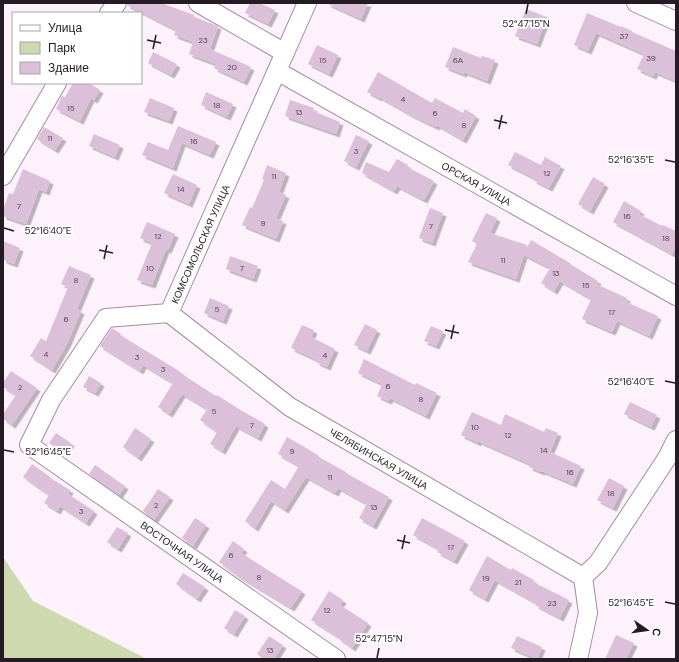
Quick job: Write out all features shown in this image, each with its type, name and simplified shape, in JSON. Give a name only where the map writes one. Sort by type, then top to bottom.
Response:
[{"type":"street","points":[[110,12],[117,3]]},
{"type":"street","points":[[198,3],[285,52]]},
{"type":"street","name":"КОМСОМОЛЬСКАЯ УЛИЦА","points":[[29,446],[51,400],[106,318],[169,313],[307,3]]},
{"type":"street","points":[[636,3],[676,21]]},
{"type":"street","name":"ОРСКАЯ УЛИЦА","points":[[277,71],[676,296]]},
{"type":"street","points":[[3,176],[56,84]]},
{"type":"street","name":"ЧЕЛЯБИНСКАЯ УЛИЦА","points":[[169,313],[290,406],[583,577]]},
{"type":"street","points":[[578,659],[588,613],[583,577],[598,563],[667,458],[676,440]]},
{"type":"street","name":"ВОСТОЧНАЯ УЛИЦА","points":[[29,446],[336,659]]},
{"type":"green space","points":[[3,557],[33,601],[147,659],[3,659]]},
{"type":"building","points":[[127,3],[161,3],[194,15],[194,17],[218,26],[210,49],[251,67],[244,82],[214,68],[216,64],[189,54],[193,42],[174,35],[176,30],[127,5]]},
{"type":"building","points":[[250,3],[259,3],[275,10],[268,24],[245,13]]},
{"type":"building","points":[[326,3],[368,3],[361,19]]},
{"type":"building","points":[[526,9],[547,17],[537,44],[515,36]]},
{"type":"building","points":[[587,13],[621,26],[676,51],[676,81],[655,72],[653,76],[637,69],[644,54],[596,33],[588,51],[574,45]]},
{"type":"building","points":[[317,45],[338,55],[329,74],[308,64]]},
{"type":"building","points":[[453,47],[481,58],[482,56],[495,60],[487,81],[464,72],[463,74],[445,67]]},
{"type":"building","points":[[153,52],[177,64],[171,75],[148,63]]},
{"type":"building","points":[[378,72],[432,103],[435,98],[463,113],[465,109],[476,116],[463,140],[437,125],[436,127],[367,92]]},
{"type":"building","points":[[72,84],[91,84],[100,90],[94,100],[91,98],[80,121],[56,109],[62,96],[65,97]]},
{"type":"building","points":[[206,92],[233,104],[227,117],[201,105]]},
{"type":"building","points":[[150,98],[174,108],[169,121],[144,112]]},
{"type":"building","points":[[290,100],[314,108],[313,111],[340,122],[336,134],[285,116]]},
{"type":"building","points":[[178,126],[216,142],[210,155],[182,143],[173,168],[142,155],[148,142],[168,150]]},
{"type":"building","points":[[44,127],[63,138],[55,150],[37,139]]},
{"type":"building","points":[[94,134],[120,145],[115,157],[89,146]]},
{"type":"building","points":[[356,135],[369,141],[356,167],[344,161]]},
{"type":"building","points":[[515,152],[541,165],[545,157],[561,166],[549,188],[533,180],[534,178],[508,165]]},
{"type":"building","points":[[397,159],[408,165],[407,167],[434,181],[424,200],[397,186],[394,191],[362,173],[366,162],[389,172]]},
{"type":"building","points":[[267,165],[286,173],[279,192],[286,195],[276,218],[283,221],[276,239],[242,225],[250,207],[252,208],[264,180],[262,179]]},
{"type":"building","points":[[23,169],[50,181],[46,192],[39,189],[26,224],[3,216],[3,210],[9,193],[13,194]]},
{"type":"building","points":[[173,174],[197,185],[189,204],[164,193]]},
{"type":"building","points":[[593,177],[605,184],[590,211],[578,204]]},
{"type":"building","points":[[624,201],[641,211],[639,214],[662,226],[663,225],[676,231],[676,246],[672,254],[613,222]]},
{"type":"building","points":[[430,208],[443,213],[432,243],[419,238]]},
{"type":"building","points":[[486,213],[497,218],[490,233],[527,245],[526,249],[531,240],[598,281],[596,284],[627,298],[626,302],[658,316],[649,336],[617,321],[612,332],[582,319],[591,299],[560,281],[554,291],[541,283],[550,268],[524,255],[516,279],[468,262],[477,244],[472,241]]},
{"type":"building","points":[[147,222],[175,234],[168,250],[166,249],[152,285],[137,280],[152,243],[140,238]]},
{"type":"building","points":[[3,241],[20,248],[14,264],[3,260]]},
{"type":"building","points":[[230,256],[258,266],[253,279],[226,269]]},
{"type":"building","points":[[69,266],[91,275],[77,309],[81,311],[67,344],[52,370],[30,356],[41,338],[46,341],[68,287],[61,284]]},
{"type":"building","points":[[210,298],[229,306],[223,321],[204,313]]},
{"type":"building","points":[[365,324],[377,330],[367,351],[354,345]]},
{"type":"building","points":[[302,325],[314,330],[311,337],[335,349],[327,367],[316,362],[317,360],[291,348]]},
{"type":"building","points":[[431,326],[443,331],[436,346],[424,341]]},
{"type":"building","points":[[112,328],[121,334],[120,335],[176,369],[216,396],[217,395],[265,424],[258,438],[236,426],[222,451],[210,444],[217,432],[200,420],[207,409],[182,394],[169,414],[158,407],[173,383],[143,365],[140,371],[100,346]]},
{"type":"building","points":[[364,359],[415,385],[416,383],[437,393],[426,416],[390,398],[388,401],[377,396],[382,384],[358,373]]},
{"type":"building","points":[[11,371],[37,388],[12,425],[3,419],[3,414],[16,395],[3,387],[3,383]]},
{"type":"building","points":[[89,376],[101,383],[95,393],[83,387]]},
{"type":"building","points":[[630,402],[657,415],[651,427],[624,414]]},
{"type":"building","points":[[472,412],[501,425],[505,414],[544,432],[546,428],[558,433],[550,452],[581,466],[573,484],[529,467],[530,464],[461,435]]},
{"type":"building","points":[[135,428],[151,439],[138,458],[123,447]]},
{"type":"building","points":[[56,433],[71,443],[64,453],[49,443]]},
{"type":"building","points":[[287,437],[389,497],[373,526],[359,518],[367,504],[338,488],[335,493],[306,477],[285,510],[271,501],[255,528],[245,521],[271,480],[285,489],[299,466],[278,454]]},
{"type":"building","points":[[32,464],[50,478],[70,490],[68,494],[94,511],[86,523],[60,506],[57,511],[44,503],[49,495],[23,477]]},
{"type":"building","points":[[95,465],[125,486],[119,495],[89,474]]},
{"type":"building","points":[[609,478],[624,486],[613,508],[597,500]]},
{"type":"building","points":[[158,489],[170,497],[154,520],[143,511]]},
{"type":"building","points":[[195,518],[206,525],[193,546],[182,538]]},
{"type":"building","points":[[422,518],[465,541],[454,561],[437,552],[439,549],[413,535]]},
{"type":"building","points":[[117,527],[128,533],[118,549],[107,542]]},
{"type":"building","points":[[233,541],[244,549],[241,553],[302,591],[291,608],[238,576],[219,562]]},
{"type":"building","points":[[487,556],[511,570],[512,568],[534,580],[533,582],[569,600],[560,618],[535,605],[536,603],[495,580],[485,599],[469,590]]},
{"type":"building","points":[[183,573],[205,587],[197,599],[176,584]]},
{"type":"building","points":[[329,591],[343,600],[340,605],[368,623],[352,648],[311,620]]},
{"type":"building","points":[[235,610],[245,616],[234,634],[224,628]]},
{"type":"building","points":[[616,635],[634,643],[626,659],[605,659]]},
{"type":"building","points":[[269,636],[283,645],[274,659],[264,659],[257,654]]},
{"type":"building","points":[[517,636],[542,647],[537,659],[511,648]]}]
